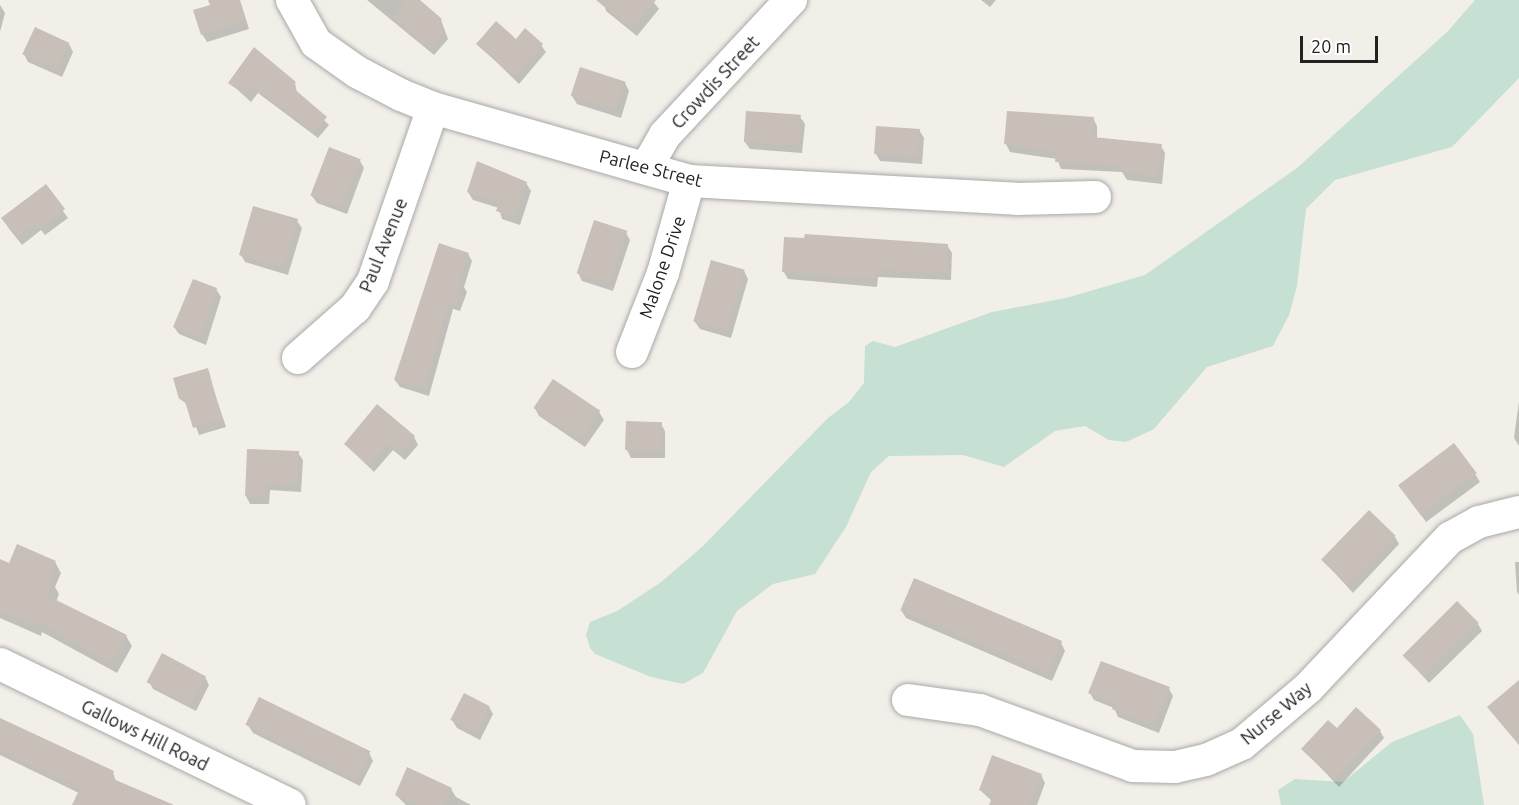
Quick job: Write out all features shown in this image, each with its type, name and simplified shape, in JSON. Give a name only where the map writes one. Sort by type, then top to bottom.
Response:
[{"type":"street","name":"Parlee Street","points":[[292,0],[303,26],[336,59],[433,108],[689,181],[1017,199],[1095,197]]},
{"type":"street","name":"Crowdis Street","points":[[645,168],[664,135],[791,0]]},
{"type":"street","name":"Paul Avenue","points":[[298,358],[355,308],[373,281],[433,108]]},
{"type":"street","name":"Malone Drive","points":[[632,351],[663,273],[689,181]]},
{"type":"street","name":"Nurse Way","points":[[908,700],[980,710],[1133,766],[1175,767],[1206,760],[1242,744],[1308,688],[1450,538],[1479,522],[1519,512]]},
{"type":"street","name":"Gallows Hill Road","points":[[0,664],[290,805]]},
{"type":"green space","points":[[1475,0],[1519,0],[1519,78],[1452,147],[1335,180],[1306,209],[1297,286],[1289,315],[1273,346],[1207,367],[1154,429],[1126,442],[1109,440],[1085,426],[1055,431],[1004,467],[963,455],[889,456],[871,472],[846,527],[815,574],[773,584],[737,611],[703,673],[683,684],[651,677],[595,654],[590,648],[586,635],[590,622],[617,611],[660,583],[703,546],[828,418],[849,402],[864,383],[865,346],[873,341],[895,347],[992,312],[1066,298],[1145,275],[1297,168],[1447,32]]},
{"type":"green space","points":[[1460,715],[1473,734],[1484,805],[1281,805],[1278,790],[1295,779],[1343,782],[1392,742]]},
{"type":"building","points":[[208,0],[239,0],[246,21],[201,35],[193,10],[210,5]]},
{"type":"building","points":[[406,0],[420,0],[442,19],[438,24],[445,30],[430,49],[392,17]]},
{"type":"building","points":[[596,0],[656,0],[632,29]]},
{"type":"building","points":[[496,21],[516,39],[525,28],[543,44],[514,77],[476,44]]},
{"type":"building","points":[[35,27],[69,43],[57,70],[22,54]]},
{"type":"building","points":[[254,47],[296,82],[292,87],[327,117],[314,132],[253,87],[247,96],[228,83]]},
{"type":"building","points":[[580,67],[626,82],[616,110],[571,96]]},
{"type":"building","points":[[746,111],[801,115],[799,146],[744,142]]},
{"type":"building","points":[[1007,111],[1094,117],[1093,137],[1162,144],[1158,176],[1121,172],[1122,165],[1055,162],[1056,152],[1004,144]]},
{"type":"building","points":[[876,126],[920,129],[918,157],[874,154]]},
{"type":"building","points":[[329,147],[361,159],[342,208],[310,196]]},
{"type":"building","points":[[477,161],[527,182],[515,218],[496,211],[499,203],[467,192]]},
{"type":"building","points":[[46,184],[65,209],[40,229],[36,224],[17,238],[1,218]]},
{"type":"building","points":[[253,206],[298,219],[284,268],[239,255]]},
{"type":"building","points":[[594,220],[627,231],[610,284],[577,273]]},
{"type":"building","points":[[805,234],[948,244],[947,273],[874,270],[874,279],[782,272],[784,237],[804,238]]},
{"type":"building","points":[[439,243],[469,253],[459,282],[463,283],[456,305],[449,302],[425,389],[394,380]]},
{"type":"building","points":[[711,260],[745,270],[727,331],[693,322]]},
{"type":"building","points":[[193,279],[217,288],[202,338],[173,327]]},
{"type":"building","points":[[208,368],[222,419],[193,428],[184,398],[179,399],[173,378]]},
{"type":"building","points":[[553,379],[600,411],[581,440],[533,408]]},
{"type":"building","points":[[377,404],[415,436],[400,454],[388,444],[369,466],[344,444]]},
{"type":"building","points":[[626,421],[662,422],[661,451],[625,450]]},
{"type":"building","points":[[1454,443],[1477,473],[1421,515],[1398,485]]},
{"type":"building","points":[[247,449],[299,451],[297,485],[266,483],[265,497],[245,496]]},
{"type":"building","points":[[1369,510],[1396,536],[1348,585],[1321,560]]},
{"type":"building","points":[[17,544],[56,561],[48,580],[54,582],[48,596],[127,635],[111,664],[37,622],[35,626],[0,611],[0,559],[9,563]]},
{"type":"building","points":[[914,578],[1062,641],[1049,673],[900,610]]},
{"type":"building","points":[[1457,601],[1479,623],[1424,677],[1403,655]]},
{"type":"building","points":[[162,653],[206,676],[191,706],[147,682]]},
{"type":"building","points":[[1101,661],[1170,687],[1155,726],[1112,709],[1114,703],[1088,693]]},
{"type":"building","points":[[1519,680],[1519,745],[1487,707]]},
{"type":"building","points":[[464,693],[490,706],[476,733],[450,720]]},
{"type":"building","points":[[259,697],[370,751],[357,779],[245,725]]},
{"type":"building","points":[[1356,707],[1381,730],[1334,780],[1301,749],[1328,720],[1337,728]]},
{"type":"building","points":[[0,718],[114,771],[111,778],[174,805],[72,805],[80,788],[0,751]]},
{"type":"building","points":[[992,755],[1042,774],[1030,805],[989,805],[993,796],[979,790]]},
{"type":"building","points":[[407,767],[452,788],[445,805],[417,805],[395,795]]}]
